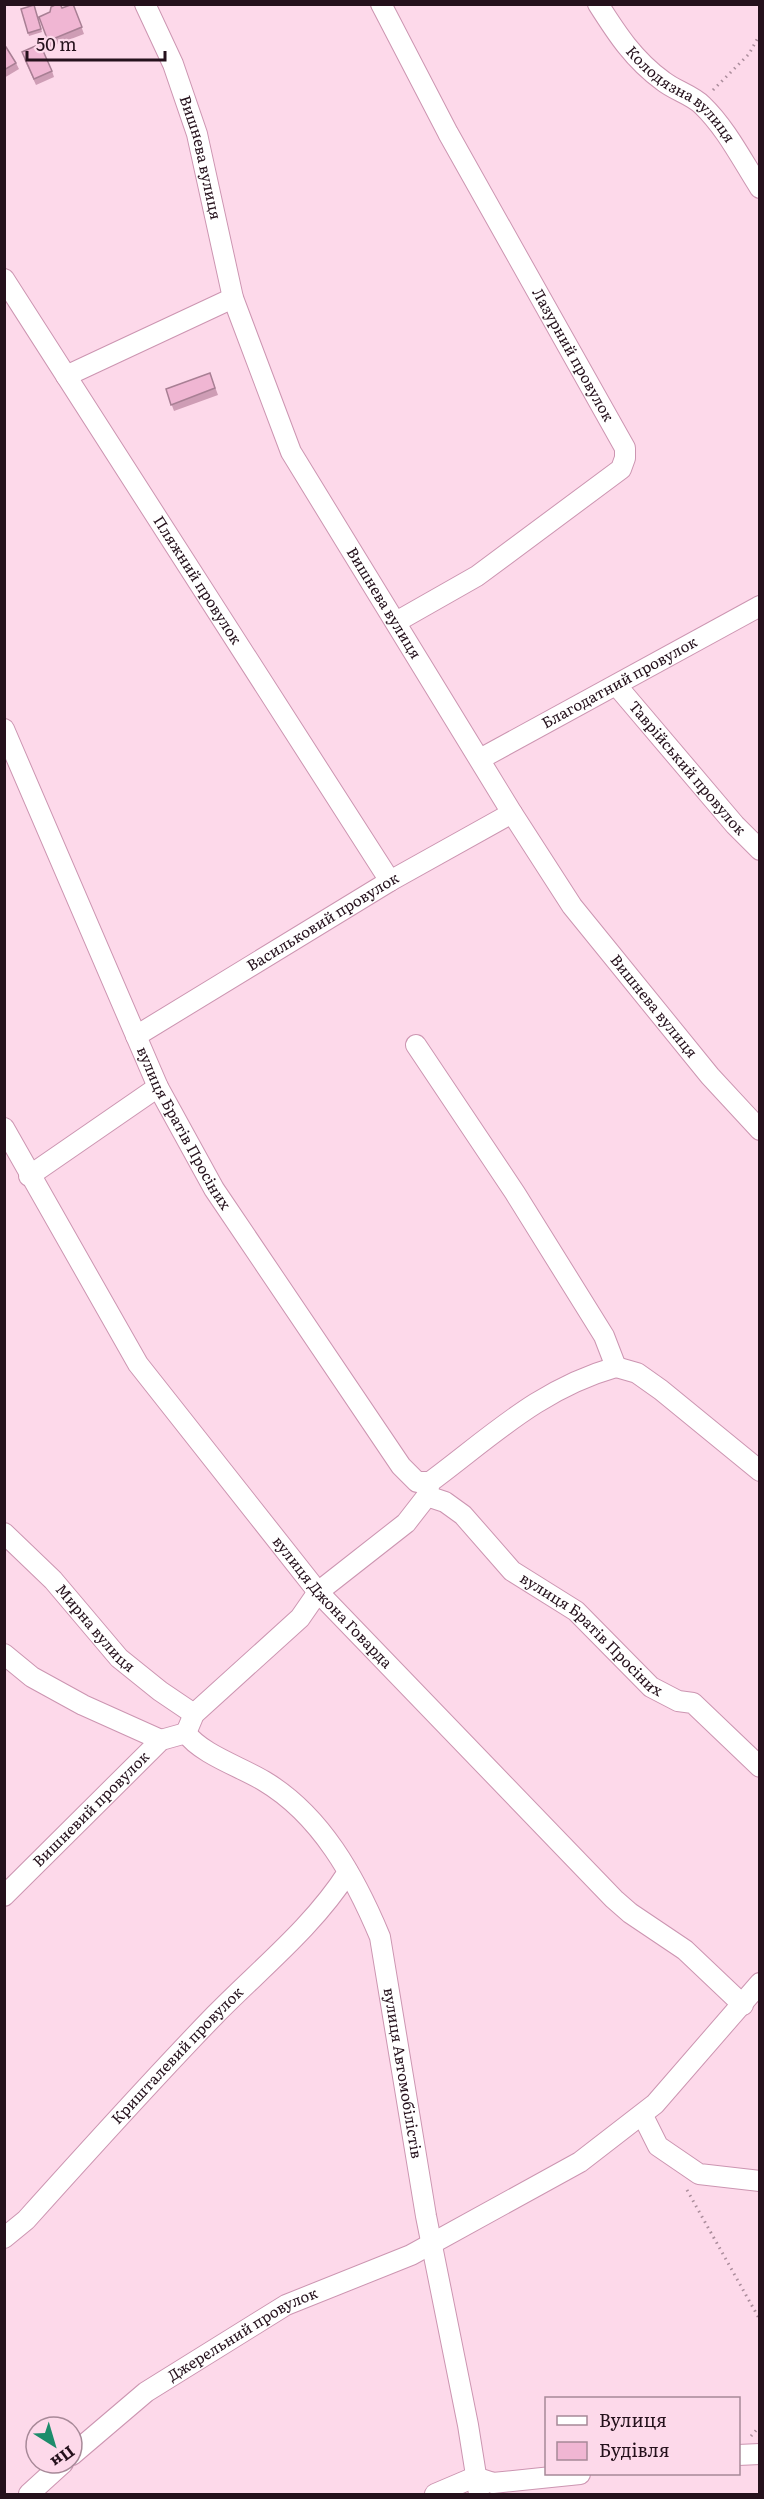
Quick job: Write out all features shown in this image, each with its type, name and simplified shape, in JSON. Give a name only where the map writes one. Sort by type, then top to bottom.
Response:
[{"type":"street","name":"Вишнева вулиця","points":[[145,4],[173,64],[197,134],[233,298],[291,452],[512,813],[572,906],[710,1076],[759,1130]]},
{"type":"street","name":"Лазурний провулок","points":[[381,4],[448,133],[625,448],[625,458],[621,469],[477,576],[396,622]]},
{"type":"street","name":"Колодязна вулиця","points":[[598,4],[624,45],[645,68],[673,89],[701,103],[723,130],[759,188]]},
{"type":"street","name":"Пляжний провулок","points":[[4,279],[390,881]]},
{"type":"street","points":[[66,376],[233,298]]},
{"type":"street","name":"Благодатний провулок","points":[[480,759],[617,686],[759,606]]},
{"type":"street","name":"Таврійський провулок","points":[[617,686],[759,850]]},
{"type":"street","name":"вулиця Братів Просіних","points":[[4,729],[158,1087],[214,1189],[401,1466],[417,1482],[463,1515],[512,1572],[576,1611],[651,1687],[678,1701],[693,1703],[759,1767]]},
{"type":"street","name":"Васильковий провулок","points":[[136,1036],[390,881],[512,813]]},
{"type":"street","points":[[416,1045],[515,1193],[604,1336],[616,1367]]},
{"type":"street","points":[[29,1176],[158,1087]]},
{"type":"street","name":"вулиця Джона Говарда","points":[[4,1128],[29,1176],[138,1364],[318,1592],[614,1899],[630,1913],[685,1950],[743,2005]]},
{"type":"street","points":[[186,1733],[194,1714],[300,1618],[318,1592],[406,1523],[429,1489],[534,1403],[583,1376],[616,1367],[637,1373],[759,1471]]},
{"type":"street","name":"Мирна вулиця","points":[[4,1533],[53,1580],[119,1658],[160,1691],[194,1714]]},
{"type":"street","points":[[4,1654],[32,1677],[83,1706],[161,1740]]},
{"type":"street","name":"Вишневий провулок","points":[[4,1896],[161,1740],[186,1733]]},
{"type":"street","name":"вулиця Автомобілістів","points":[[186,1733],[194,1744],[275,1787],[323,1834],[365,1902],[380,1937],[477,2486]]},
{"type":"street","name":"Кришталевий провулок","points":[[4,2238],[26,2220],[216,2014],[292,1941],[334,1893],[348,1872]]},
{"type":"street","name":"Джерельний провулок","points":[[84,2445],[146,2392],[286,2304],[433,2244],[580,2162],[643,2116],[743,2005],[759,1983]]},
{"type":"street","points":[[643,2116],[658,2146],[699,2174],[759,2181]]},
{"type":"street","points":[[740,2455],[759,2454]]},
{"type":"street","points":[[29,2494],[50,2475]]},
{"type":"street","points":[[435,2494],[493,2483],[570,2475]]},
{"type":"path","points":[[701,103],[749,54],[759,34]]},
{"type":"path","points":[[687,2189],[759,2320]]},
{"type":"building","points":[[60,4],[62,8],[73,4],[82,27],[48,41],[39,17],[50,12],[51,7]]},
{"type":"building","points":[[34,5],[41,29],[28,33],[21,9]]},
{"type":"building","points":[[40,44],[52,71],[34,79],[22,52]]},
{"type":"building","points":[[6,47],[16,63],[4,70],[4,48]]},
{"type":"building","points":[[210,373],[215,388],[171,405],[166,389]]}]
